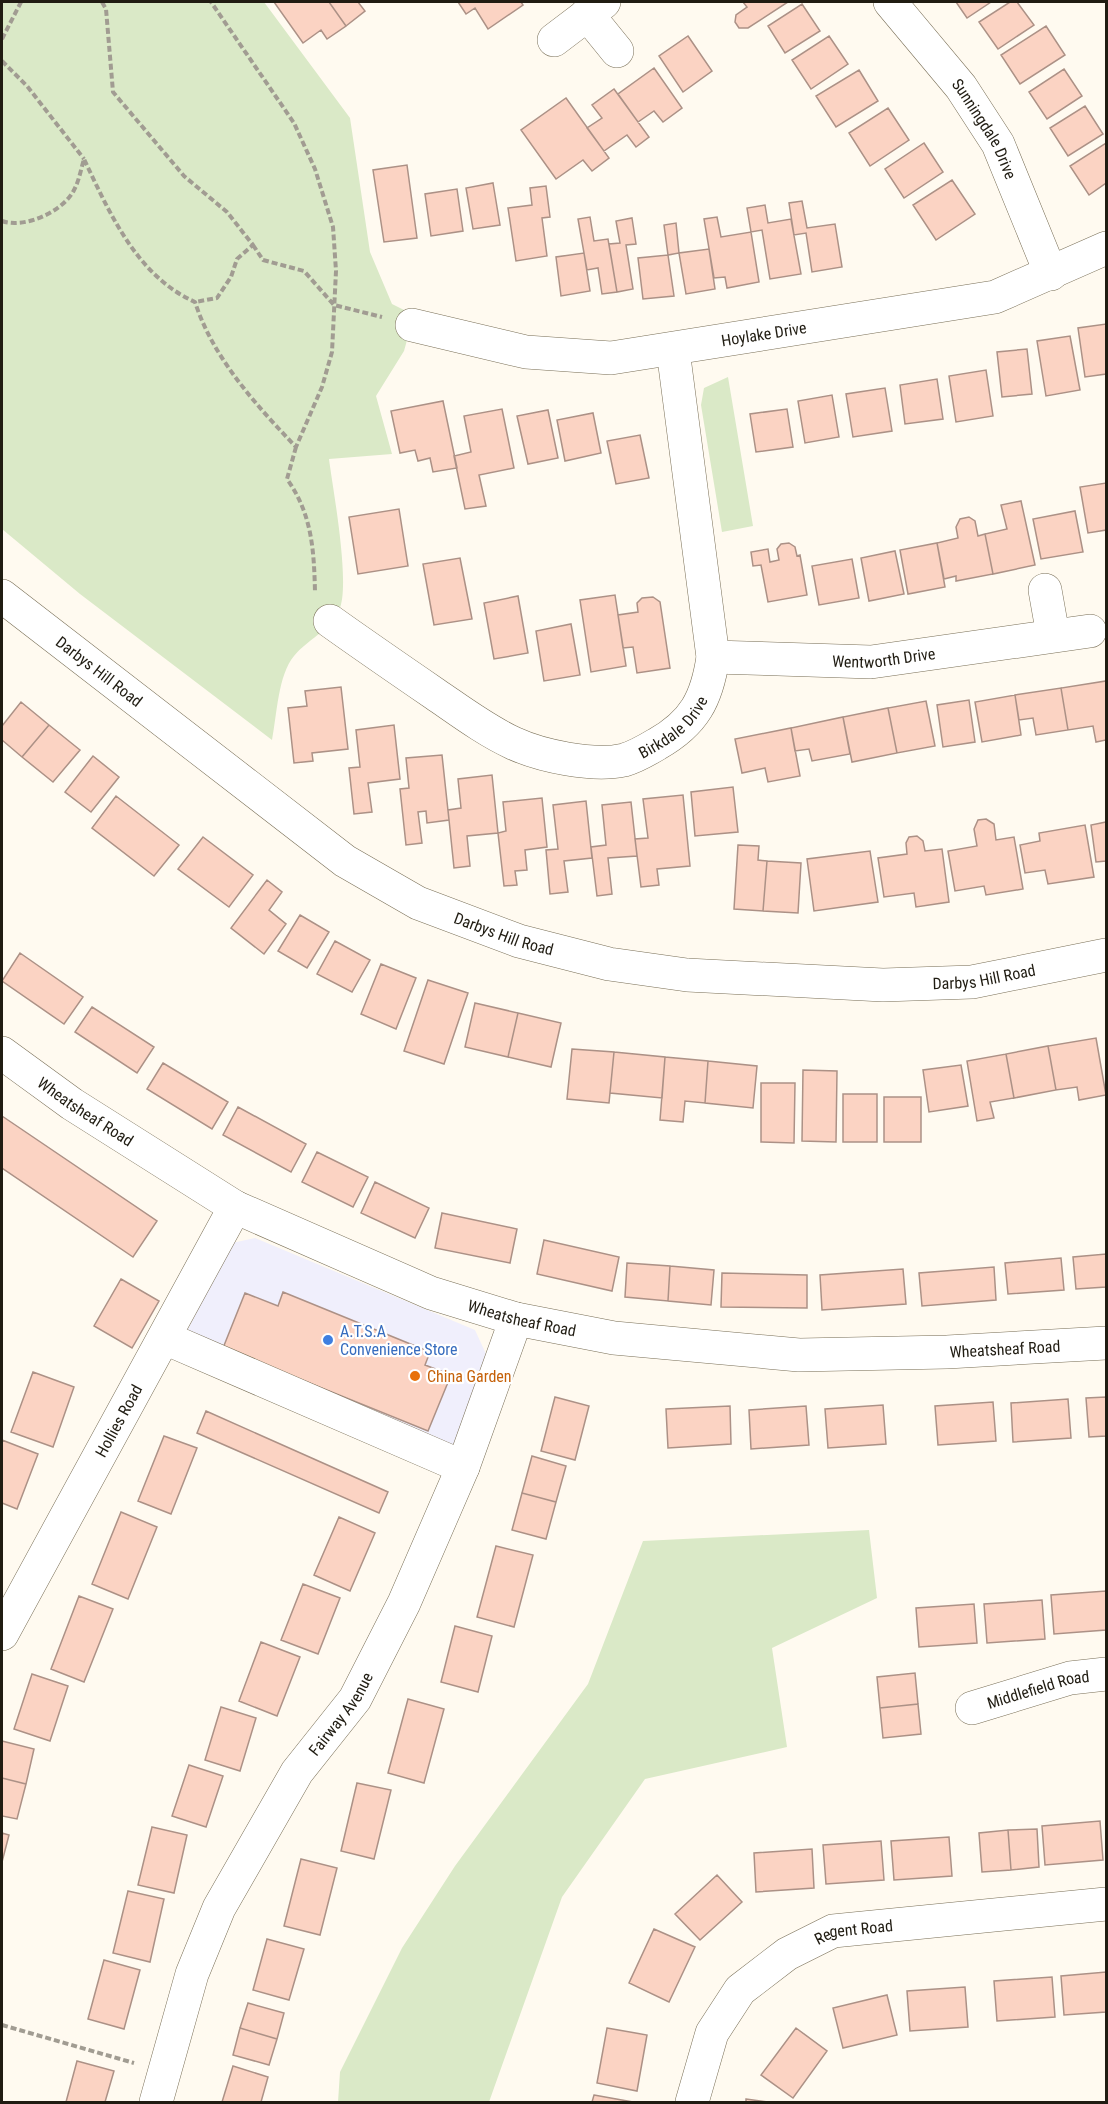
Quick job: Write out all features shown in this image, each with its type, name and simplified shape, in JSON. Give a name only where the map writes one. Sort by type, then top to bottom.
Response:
[{"type":"street","name":"Sunningdale Drive","points":[[890,2],[961,87],[998,144],[1051,274]]},
{"type":"street","points":[[554,40],[596,8],[617,51]]},
{"type":"street","name":"Hoylake Drive","points":[[412,326],[526,352],[568,357],[611,358],[673,350],[995,297],[1107,248]]},
{"type":"street","name":"Birkdale Drive","points":[[330,621],[470,717],[514,743],[565,758],[597,762],[624,760],[676,733],[692,717],[702,699],[710,678],[713,657],[673,350]]},
{"type":"street","points":[[1045,590],[1053,635]]},
{"type":"street","name":"Darbys Hill Road","points":[[2,596],[345,861],[418,903],[519,941],[609,964],[687,975],[883,985],[972,982],[1107,955]]},
{"type":"street","name":"Wentworth Drive","points":[[713,657],[871,662],[1090,631]]},
{"type":"street","name":"Wheatsheaf Road","points":[[2,1053],[72,1104],[235,1207],[431,1293],[516,1319],[614,1338],[799,1355],[947,1352],[1107,1343]]},
{"type":"street","name":"Hollies Road","points":[[2,1634],[85,1478],[165,1338],[235,1207]]},
{"type":"street","name":"Fairway Avenue","points":[[156,2103],[192,1974],[219,1908],[297,1772],[355,1699],[404,1603],[463,1467],[516,1319]]},
{"type":"street","points":[[165,1338],[463,1467]]},
{"type":"street","name":"Middlefield Road","points":[[972,1708],[1070,1678],[1107,1674]]},
{"type":"street","name":"Regent Road","points":[[692,2103],[712,2034],[740,1990],[787,1954],[833,1931],[1107,1904]]},
{"type":"path","points":[[2,39],[21,2]]},
{"type":"path","points":[[102,2],[106,9],[113,92],[184,176],[227,212],[263,260],[304,271],[334,304],[412,326]]},
{"type":"path","points":[[211,2],[294,123],[315,169],[333,227],[332,352],[318,397],[296,447],[287,479],[301,499],[310,524],[315,598],[330,621]]},
{"type":"path","points":[[2,61],[27,86],[84,159],[122,233],[152,274],[178,295],[195,302],[217,298],[231,277],[237,259],[253,245]]},
{"type":"path","points":[[2,221],[12,225],[58,209],[74,191],[84,159]]},
{"type":"path","points":[[195,302],[204,332],[253,399],[296,447]]},
{"type":"path","points":[[2,2025],[164,2072]]},
{"type":"shaded area","points":[[255,1238],[475,1330],[486,1354],[465,1438],[450,1451],[184,1337],[232,1243]]},
{"type":"green space","points":[[2,2],[264,2],[350,118],[370,252],[392,304],[414,315],[404,351],[376,396],[392,454],[329,459],[342,560],[342,598],[334,618],[299,650],[289,664],[281,684],[272,740],[80,594],[2,529]]},
{"type":"green space","points":[[728,377],[753,526],[722,532],[701,405],[704,388]]},
{"type":"green space","points":[[869,1530],[877,1598],[772,1648],[787,1747],[645,1779],[562,1897],[489,2102],[338,2102],[340,2072],[402,1948],[455,1866],[588,1684],[643,1541]]},
{"type":"building","points":[[274,2],[329,2],[346,26],[327,39],[321,30],[303,43]]},
{"type":"building","points":[[329,2],[358,2],[365,11],[346,26]]},
{"type":"building","points":[[458,2],[521,2],[523,5],[488,29],[475,8],[466,14]]},
{"type":"building","points":[[743,2],[788,2],[748,28],[739,28],[735,22],[736,15],[747,7]]},
{"type":"building","points":[[956,2],[991,2],[967,18]]},
{"type":"building","points":[[1010,2],[1017,2],[1034,25],[998,49],[979,22]]},
{"type":"building","points":[[802,4],[820,31],[785,53],[768,26]]},
{"type":"building","points":[[1046,26],[1065,55],[1020,84],[1001,55]]},
{"type":"building","points":[[688,36],[712,71],[683,92],[659,56]]},
{"type":"building","points":[[829,36],[848,64],[811,89],[792,60]]},
{"type":"building","points":[[654,68],[682,108],[663,122],[654,111],[638,122],[618,94]]},
{"type":"building","points":[[1064,69],[1082,96],[1047,119],[1029,92]]},
{"type":"building","points":[[859,70],[878,101],[836,127],[816,96]]},
{"type":"building","points":[[614,89],[649,137],[636,147],[627,135],[604,151],[587,128],[602,118],[592,105]]},
{"type":"building","points":[[566,98],[609,158],[592,171],[583,160],[556,179],[521,130]]},
{"type":"building","points":[[1085,106],[1103,134],[1068,156],[1050,128]]},
{"type":"building","points":[[888,108],[909,140],[870,166],[849,133]]},
{"type":"building","points":[[924,143],[943,172],[904,198],[885,169]]},
{"type":"building","points":[[1106,143],[1106,183],[1089,195],[1070,166]]},
{"type":"building","points":[[407,165],[417,238],[384,242],[373,170]]},
{"type":"building","points":[[952,180],[975,214],[936,240],[913,205]]},
{"type":"building","points":[[493,183],[500,225],[473,229],[466,188]]},
{"type":"building","points":[[546,186],[550,217],[542,218],[547,256],[516,261],[508,208],[532,205],[530,188]]},
{"type":"building","points":[[457,189],[463,231],[431,236],[425,194]]},
{"type":"building","points":[[802,201],[807,228],[835,224],[842,267],[812,272],[806,233],[794,235],[789,203]]},
{"type":"building","points":[[765,205],[768,223],[791,219],[801,274],[770,279],[762,230],[751,232],[747,208]]},
{"type":"building","points":[[590,217],[594,241],[608,239],[617,292],[602,294],[598,268],[587,270],[578,219]]},
{"type":"building","points":[[717,217],[721,237],[751,232],[759,282],[727,288],[725,277],[714,278],[704,219]]},
{"type":"building","points":[[632,218],[636,244],[626,245],[633,289],[617,292],[609,244],[620,243],[616,221]]},
{"type":"building","points":[[676,223],[679,253],[668,255],[664,225]]},
{"type":"building","points":[[709,249],[715,289],[686,294],[679,253]]},
{"type":"building","points":[[584,253],[590,291],[561,296],[556,257]]},
{"type":"building","points":[[668,255],[674,296],[643,299],[638,258]]},
{"type":"building","points":[[1106,324],[1106,374],[1085,377],[1078,328]]},
{"type":"building","points":[[1070,336],[1080,390],[1046,396],[1037,341]]},
{"type":"building","points":[[1027,349],[1032,394],[1002,397],[997,352]]},
{"type":"building","points":[[986,370],[993,416],[956,422],[949,376]]},
{"type":"building","points":[[937,379],[943,419],[905,424],[900,385]]},
{"type":"building","points":[[885,388],[892,431],[853,437],[846,394]]},
{"type":"building","points":[[832,395],[839,437],[805,443],[798,401]]},
{"type":"building","points":[[443,401],[457,468],[433,472],[430,458],[418,461],[415,450],[400,453],[391,411]]},
{"type":"building","points":[[502,409],[514,468],[479,475],[486,506],[465,509],[454,456],[471,452],[464,416]]},
{"type":"building","points":[[787,409],[793,447],[756,452],[750,414]]},
{"type":"building","points":[[548,410],[558,458],[528,464],[517,416]]},
{"type":"building","points":[[593,413],[601,453],[565,461],[557,420]]},
{"type":"building","points":[[640,435],[649,478],[616,484],[607,441]]},
{"type":"building","points":[[1106,483],[1106,530],[1088,533],[1080,487]]},
{"type":"building","points":[[1021,501],[1035,565],[993,574],[985,534],[1007,529],[1001,505]]},
{"type":"building","points":[[399,509],[408,566],[358,574],[349,517]]},
{"type":"building","points":[[1075,511],[1083,552],[1041,559],[1033,519]]},
{"type":"building","points":[[969,517],[975,521],[978,536],[985,534],[993,574],[956,581],[956,576],[944,579],[937,543],[958,538],[956,527],[960,519]]},
{"type":"building","points":[[789,543],[795,547],[797,556],[800,555],[807,595],[768,602],[761,565],[753,566],[751,552],[768,549],[770,562],[779,560],[777,549],[781,544]]},
{"type":"building","points":[[937,543],[945,587],[908,594],[900,550]]},
{"type":"building","points":[[895,551],[904,594],[869,601],[861,558]]},
{"type":"building","points":[[460,558],[472,619],[434,625],[423,564]]},
{"type":"building","points":[[852,559],[859,598],[819,605],[812,566]]},
{"type":"building","points":[[615,595],[626,666],[591,672],[580,600]]},
{"type":"building","points":[[518,596],[528,653],[494,659],[484,603]]},
{"type":"building","points":[[653,597],[660,602],[670,668],[637,673],[633,647],[623,648],[618,615],[638,612],[637,603],[642,598]]},
{"type":"building","points":[[571,624],[580,675],[544,681],[536,631]]},
{"type":"building","points":[[1106,681],[1106,740],[1096,742],[1093,726],[1068,730],[1061,688]]},
{"type":"building","points":[[341,687],[348,749],[312,753],[313,761],[294,763],[288,708],[307,706],[305,691]]},
{"type":"building","points":[[1061,688],[1068,730],[1036,735],[1033,718],[1019,720],[1015,695]]},
{"type":"building","points":[[1015,695],[1021,735],[982,742],[975,702]]},
{"type":"building","points":[[969,700],[975,742],[943,747],[937,705]]},
{"type":"building","points":[[926,701],[935,746],[897,753],[888,708]]},
{"type":"building","points":[[21,702],[49,725],[22,757],[2,740],[2,726]]},
{"type":"building","points":[[888,708],[897,753],[852,762],[843,717]]},
{"type":"building","points":[[843,717],[850,754],[812,761],[809,749],[795,751],[791,728]]},
{"type":"building","points":[[49,725],[80,750],[53,782],[22,757]]},
{"type":"building","points":[[394,725],[400,779],[368,783],[372,812],[354,814],[349,768],[360,767],[356,730]]},
{"type":"building","points":[[791,728],[800,776],[768,782],[765,768],[742,773],[735,739]]},
{"type":"building","points":[[442,755],[449,820],[427,823],[426,811],[418,812],[422,843],[406,845],[400,789],[409,788],[406,758]]},
{"type":"building","points":[[93,756],[119,777],[91,812],[65,792]]},
{"type":"building","points":[[492,775],[498,833],[467,836],[470,866],[454,868],[448,810],[461,808],[458,779]]},
{"type":"building","points":[[733,787],[738,832],[695,836],[691,792]]},
{"type":"building","points":[[683,795],[690,866],[657,869],[659,885],[641,887],[635,839],[648,838],[643,799]]},
{"type":"building","points":[[116,796],[179,845],[154,876],[92,828]]},
{"type":"building","points":[[542,798],[547,847],[525,850],[527,870],[515,871],[517,885],[504,886],[498,833],[506,831],[503,802]]},
{"type":"building","points":[[586,801],[592,858],[564,861],[568,892],[550,894],[546,850],[558,849],[553,805]]},
{"type":"building","points":[[631,802],[637,856],[608,858],[612,894],[597,896],[591,847],[606,845],[602,805]]},
{"type":"building","points":[[986,819],[994,824],[996,840],[1014,837],[1023,889],[986,895],[984,886],[955,891],[948,851],[977,846],[974,829],[978,820]]},
{"type":"building","points":[[1106,822],[1106,861],[1096,862],[1091,825]]},
{"type":"building","points":[[1085,825],[1094,877],[1048,884],[1045,870],[1025,873],[1020,845],[1040,841],[1039,833]]},
{"type":"building","points":[[917,836],[923,841],[925,851],[942,849],[949,902],[916,907],[914,893],[884,897],[878,858],[907,854],[906,843],[909,837]]},
{"type":"building","points":[[203,837],[253,875],[229,907],[178,869]]},
{"type":"building","points":[[738,845],[759,846],[758,860],[767,861],[763,911],[734,909]]},
{"type":"building","points":[[870,851],[878,902],[814,911],[807,859]]},
{"type":"building","points":[[767,861],[801,863],[798,913],[763,911]]},
{"type":"building","points":[[267,880],[282,892],[269,910],[286,924],[264,954],[231,928]]},
{"type":"building","points":[[300,915],[329,932],[307,968],[278,951]]},
{"type":"building","points":[[335,941],[370,960],[352,992],[317,974]]},
{"type":"building","points":[[20,953],[83,997],[64,1024],[2,981]]},
{"type":"building","points":[[381,964],[416,978],[396,1029],[361,1014]]},
{"type":"building","points":[[428,980],[468,993],[444,1064],[404,1051]]},
{"type":"building","points":[[475,1003],[518,1013],[508,1057],[465,1047]]},
{"type":"building","points":[[92,1007],[154,1047],[137,1073],[75,1032]]},
{"type":"building","points":[[518,1013],[561,1023],[551,1067],[508,1057]]},
{"type":"building","points":[[1096,1038],[1106,1095],[1079,1100],[1077,1087],[1056,1090],[1048,1046]]},
{"type":"building","points":[[1048,1046],[1056,1090],[1014,1098],[1006,1054]]},
{"type":"building","points":[[572,1049],[614,1052],[609,1103],[567,1099]]},
{"type":"building","points":[[614,1052],[665,1057],[662,1098],[610,1093]]},
{"type":"building","points":[[1006,1054],[1014,1098],[990,1102],[994,1118],[977,1121],[967,1061]]},
{"type":"building","points":[[665,1057],[708,1061],[705,1103],[685,1101],[683,1122],[660,1120]]},
{"type":"building","points":[[708,1061],[757,1066],[753,1108],[705,1103]]},
{"type":"building","points":[[163,1063],[228,1102],[212,1129],[147,1089]]},
{"type":"building","points":[[961,1065],[968,1106],[929,1112],[923,1070]]},
{"type":"building","points":[[803,1070],[837,1071],[836,1142],[802,1141]]},
{"type":"building","points":[[761,1083],[795,1083],[794,1143],[761,1142]]},
{"type":"building","points":[[843,1094],[877,1094],[877,1142],[843,1142]]},
{"type":"building","points":[[884,1097],[921,1097],[921,1142],[884,1142]]},
{"type":"building","points":[[238,1107],[306,1144],[291,1172],[223,1135]]},
{"type":"building","points":[[2,1116],[157,1221],[133,1257],[2,1168]]},
{"type":"building","points":[[317,1152],[368,1177],[353,1207],[302,1182]]},
{"type":"building","points":[[375,1182],[429,1208],[415,1238],[361,1213]]},
{"type":"building","points":[[442,1213],[517,1229],[510,1263],[435,1248]]},
{"type":"building","points":[[544,1240],[619,1257],[612,1291],[537,1274]]},
{"type":"building","points":[[1106,1254],[1106,1287],[1076,1289],[1073,1257]]},
{"type":"building","points":[[1061,1258],[1064,1290],[1008,1294],[1005,1263]]},
{"type":"building","points":[[627,1263],[670,1266],[668,1301],[625,1297]]},
{"type":"building","points":[[670,1266],[714,1270],[711,1305],[668,1301]]},
{"type":"building","points":[[994,1267],[996,1300],[922,1306],[919,1273]]},
{"type":"building","points":[[903,1269],[906,1304],[822,1310],[820,1275]]},
{"type":"building","points":[[722,1273],[807,1275],[807,1308],[721,1307]]},
{"type":"building","points":[[121,1279],[159,1301],[132,1348],[94,1326]]},
{"type":"building","points":[[283,1292],[430,1352],[425,1365],[451,1375],[428,1431],[223,1348],[245,1293],[278,1306]]},
{"type":"building","points":[[33,1372],[74,1387],[53,1447],[11,1432]]},
{"type":"building","points":[[555,1397],[589,1406],[575,1460],[541,1451]]},
{"type":"building","points":[[1106,1397],[1106,1436],[1089,1437],[1086,1398]]},
{"type":"building","points":[[1068,1399],[1071,1438],[1013,1442],[1011,1403]]},
{"type":"building","points":[[993,1402],[996,1441],[938,1445],[935,1406]]},
{"type":"building","points":[[883,1405],[886,1444],[828,1448],[825,1409]]},
{"type":"building","points":[[730,1406],[731,1444],[668,1448],[666,1409]]},
{"type":"building","points":[[806,1406],[809,1445],[751,1449],[749,1410]]},
{"type":"building","points":[[206,1411],[388,1492],[379,1513],[197,1433]]},
{"type":"building","points":[[164,1436],[197,1448],[171,1514],[138,1501]]},
{"type":"building","points":[[2,1440],[38,1454],[17,1509],[2,1503]]},
{"type":"building","points":[[532,1456],[566,1466],[556,1502],[522,1493]]},
{"type":"building","points":[[522,1493],[556,1502],[546,1539],[512,1530]]},
{"type":"building","points":[[121,1512],[157,1527],[128,1599],[92,1584]]},
{"type":"building","points":[[339,1517],[375,1533],[350,1591],[314,1575]]},
{"type":"building","points":[[496,1546],[533,1555],[514,1627],[477,1617]]},
{"type":"building","points":[[303,1584],[340,1598],[318,1654],[281,1640]]},
{"type":"building","points":[[1106,1591],[1106,1630],[1054,1634],[1051,1595]]},
{"type":"building","points":[[79,1596],[113,1609],[84,1682],[51,1669]]},
{"type":"building","points":[[1042,1600],[1045,1639],[987,1643],[984,1604]]},
{"type":"building","points":[[974,1604],[977,1643],[919,1647],[916,1608]]},
{"type":"building","points":[[455,1626],[492,1636],[478,1692],[441,1682]]},
{"type":"building","points":[[261,1642],[300,1657],[277,1716],[239,1701]]},
{"type":"building","points":[[915,1673],[918,1704],[880,1708],[877,1677]]},
{"type":"building","points":[[32,1674],[68,1686],[50,1741],[14,1729]]},
{"type":"building","points":[[408,1699],[444,1709],[424,1783],[388,1773]]},
{"type":"building","points":[[918,1704],[921,1734],[883,1738],[880,1708]]},
{"type":"building","points":[[221,1707],[256,1718],[240,1771],[205,1760]]},
{"type":"building","points":[[2,1741],[34,1749],[26,1784],[2,1778]]},
{"type":"building","points":[[189,1765],[223,1776],[206,1827],[172,1816]]},
{"type":"building","points":[[2,1778],[26,1784],[17,1819],[2,1816]]},
{"type":"building","points":[[357,1783],[391,1790],[374,1859],[341,1851]]},
{"type":"building","points":[[1100,1821],[1103,1860],[1045,1865],[1042,1826]]},
{"type":"building","points":[[152,1827],[187,1835],[174,1893],[138,1885]]},
{"type":"building","points":[[1037,1829],[1039,1867],[1011,1870],[1008,1830]]},
{"type":"building","points":[[1008,1830],[1011,1870],[982,1872],[979,1833]]},
{"type":"building","points":[[2,1833],[9,1835],[2,1862]]},
{"type":"building","points":[[949,1837],[952,1876],[894,1880],[891,1841]]},
{"type":"building","points":[[881,1841],[884,1880],[826,1884],[823,1845]]},
{"type":"building","points":[[812,1849],[814,1888],[756,1892],[754,1853]]},
{"type":"building","points":[[301,1859],[337,1868],[320,1935],[284,1926]]},
{"type":"building","points":[[717,1875],[742,1902],[700,1940],[675,1914]]},
{"type":"building","points":[[128,1891],[164,1899],[150,1962],[113,1953]]},
{"type":"building","points":[[654,1929],[695,1947],[669,2002],[629,1983]]},
{"type":"building","points":[[267,1939],[304,1949],[289,2000],[253,1990]]},
{"type":"building","points":[[104,1960],[140,1970],[124,2029],[88,2019]]},
{"type":"building","points":[[1106,1972],[1106,2012],[1064,2015],[1061,1976]]},
{"type":"building","points":[[1052,1977],[1055,2017],[997,2021],[994,1981]]},
{"type":"building","points":[[965,1987],[968,2027],[910,2031],[907,1991]]},
{"type":"building","points":[[887,1995],[897,2035],[843,2048],[833,2008]]},
{"type":"building","points":[[248,2003],[284,2013],[277,2039],[240,2028]]},
{"type":"building","points":[[240,2028],[277,2039],[269,2065],[233,2055]]},
{"type":"building","points":[[607,2028],[647,2035],[637,2091],[597,2083]]},
{"type":"building","points":[[796,2028],[827,2051],[793,2098],[761,2075]]},
{"type":"building","points":[[77,2061],[114,2071],[105,2102],[66,2102]]},
{"type":"building","points":[[233,2066],[268,2077],[261,2102],[222,2102]]},
{"type":"building","points":[[594,2095],[633,2102],[592,2102]]},
{"type":"building","points":[[746,2099],[768,2102],[746,2102]]},
{"type":"place","name":"A.T.S.A Convenience Store","points":[[328,1340]]},
{"type":"place","name":"China Garden","points":[[415,1376]]}]
